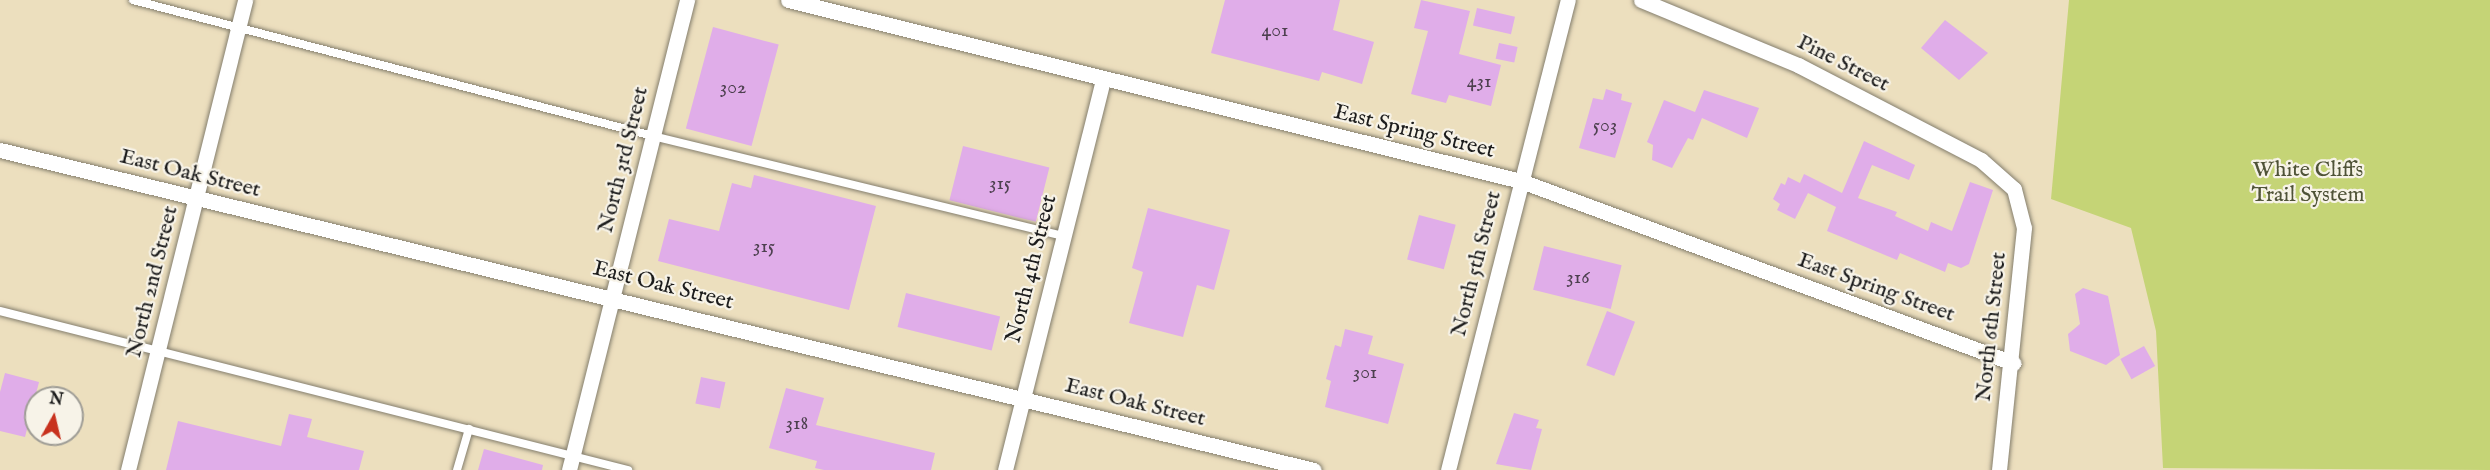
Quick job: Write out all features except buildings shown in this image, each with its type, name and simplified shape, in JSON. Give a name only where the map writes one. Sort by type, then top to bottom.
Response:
[{"type":"street","name":"North 2nd Street","points":[[128,470],[198,200],[245,0]]},
{"type":"street","name":"North 3rd Street","points":[[570,463],[687,0]]},
{"type":"street","name":"East Spring Street","points":[[788,0],[1521,181],[2013,363]]},
{"type":"street","name":"North 5th Street","points":[[1448,470],[1568,0]]},
{"type":"street","name":"Pine Street","points":[[1641,0],[1798,65],[1981,160],[2014,189]]},
{"type":"street","name":"North 4th Street","points":[[1005,470],[1103,79]]},
{"type":"street","name":"East Oak Street","points":[[0,150],[198,200],[612,297],[1314,470]]},
{"type":"street","name":"North 6th Street","points":[[1999,470],[2013,363],[2024,228],[2014,189]]},
{"type":"lane","points":[[133,0],[653,136],[1064,236]]},
{"type":"lane","points":[[0,311],[469,429],[570,463],[628,470]]},
{"type":"lane","points":[[457,470],[469,429]]},
{"type":"green space","name":"White Cliffs Trail System","points":[[2069,0],[2490,0],[2490,470],[2163,468],[2156,331],[2131,228],[2051,199]]}]
